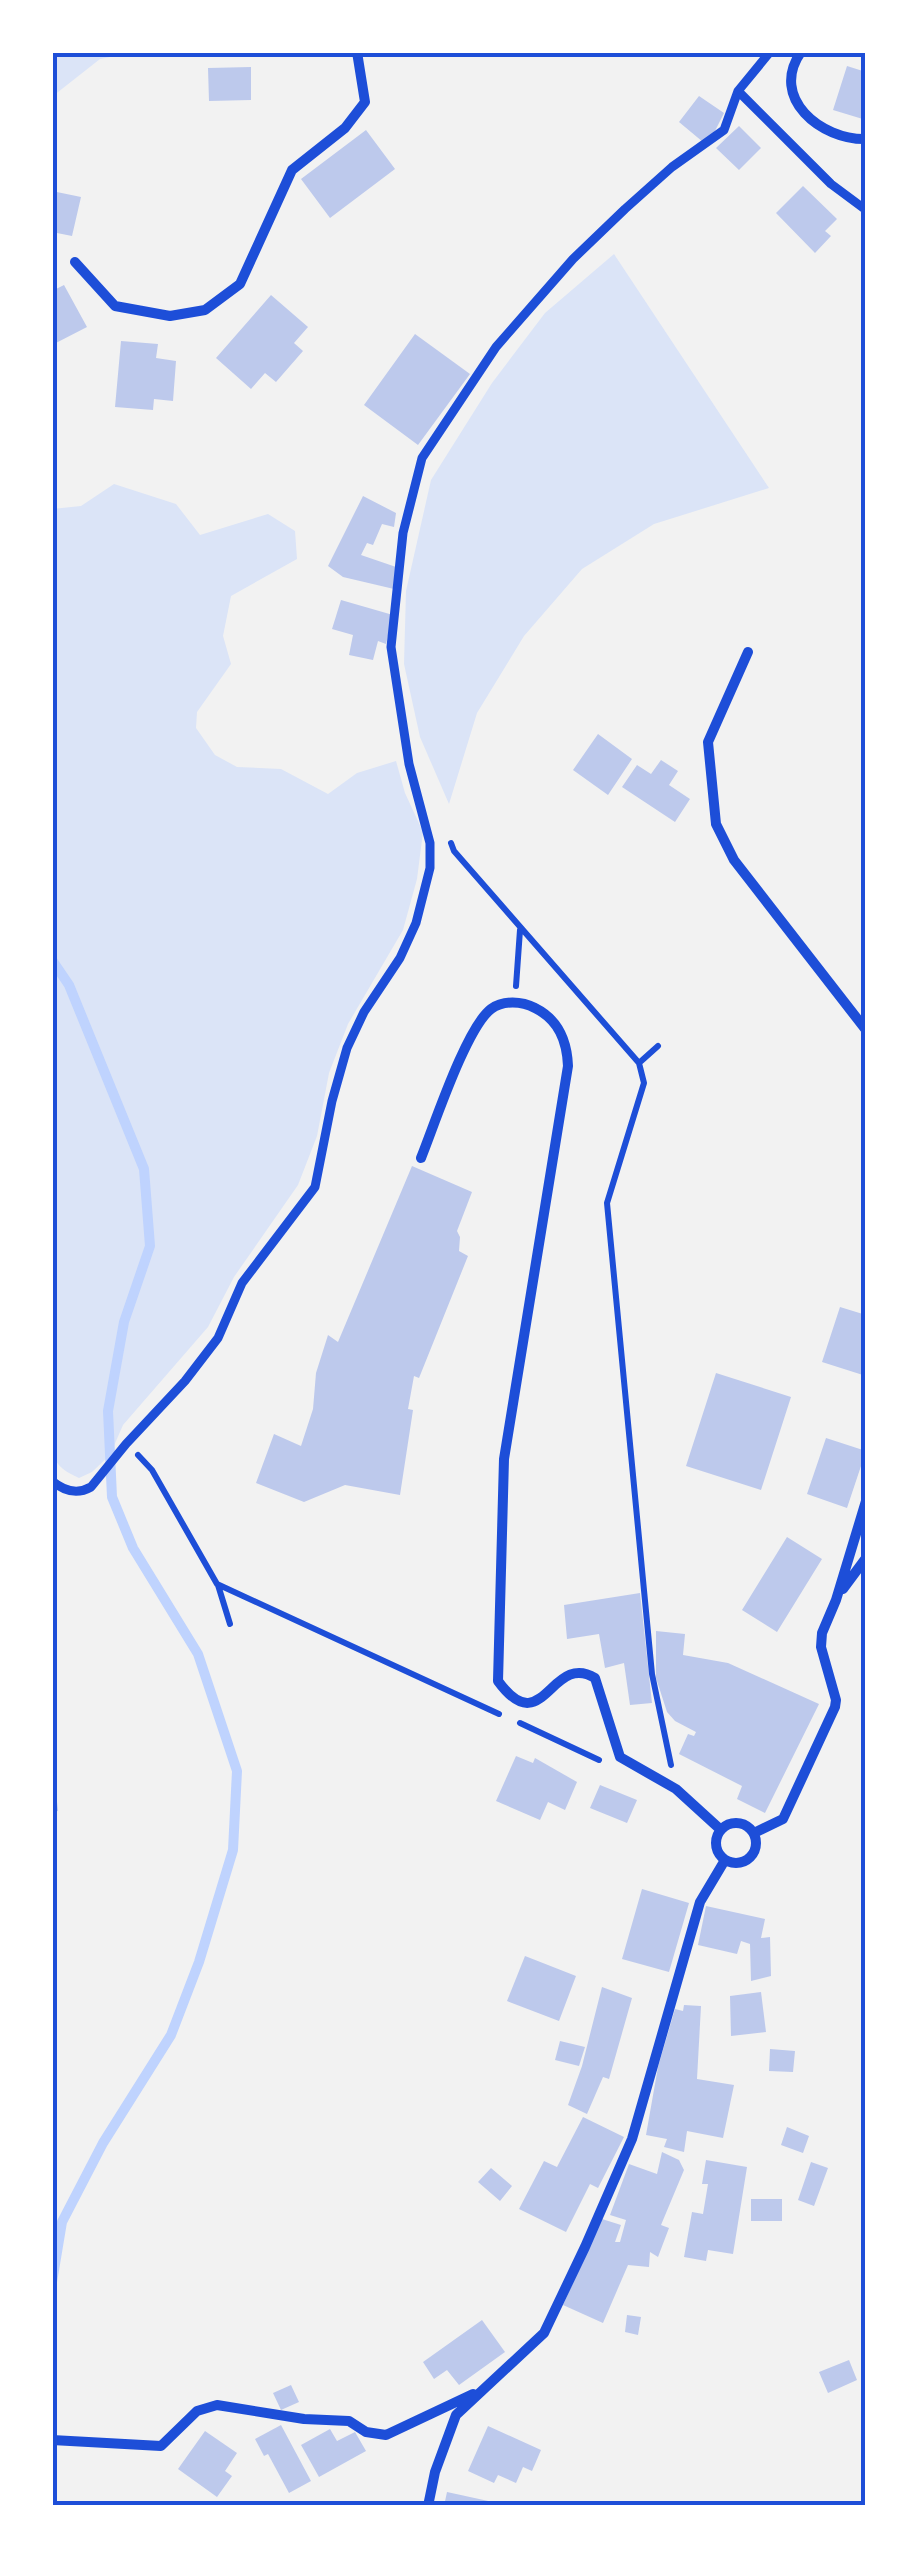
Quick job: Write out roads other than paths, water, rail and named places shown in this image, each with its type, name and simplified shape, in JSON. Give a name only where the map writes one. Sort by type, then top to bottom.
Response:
[{"type":"street","points":[[75,262],[115,306],[170,316],[205,310],[240,284],[292,170],[345,128],[366,102],[357,52]]},
{"type":"street","points":[[52,1482],[64,1490],[84,1491],[99,1480],[218,1338],[242,1283],[316,1187],[332,1102],[348,1048],[364,1012],[400,958],[416,923],[430,868],[430,842],[409,764],[391,648],[404,533],[422,458],[496,347],[572,259],[672,167],[724,130],[738,92],[770,52]]},
{"type":"street","points":[[801,52],[791,74],[795,102],[817,126],[834,134],[866,139]]},
{"type":"street","points":[[738,92],[830,184],[866,210]]},
{"type":"street","points":[[748,652],[708,742],[716,824],[734,860],[866,1030]]},
{"type":"street","points":[[421,1158],[479,1024],[489,1010],[515,1002],[533,1006],[559,1028],[567,1045],[568,1066],[504,1459],[498,1682],[505,1691],[527,1703],[538,1701],[572,1672],[584,1672],[595,1678],[620,1757],[676,1789],[721,1830]]},
{"type":"street","points":[[754,1833],[782,1819],[834,1707],[836,1700],[821,1647],[822,1633],[866,1500]]},
{"type":"street","points":[[836,1600],[866,1558]]},
{"type":"street","points":[[738,1823],[754,1833],[756,1846],[750,1858],[738,1863],[725,1860],[716,1842],[721,1830],[738,1823]]},
{"type":"street","points":[[428,2506],[435,2472],[456,2415],[544,2334],[565,2290],[632,2139],[700,1902],[725,1860]]},
{"type":"street","points":[[52,2440],[161,2446],[197,2411],[217,2406],[304,2419],[350,2421],[366,2432],[386,2435],[478,2392]]},
{"type":"waterway","points":[[52,960],[69,985],[144,1169],[150,1246],[124,1322],[108,1411],[112,1497],[133,1548],[198,1654],[237,1771],[233,1850],[199,1962],[171,2035],[103,2143],[62,2222],[52,2282]]}]
